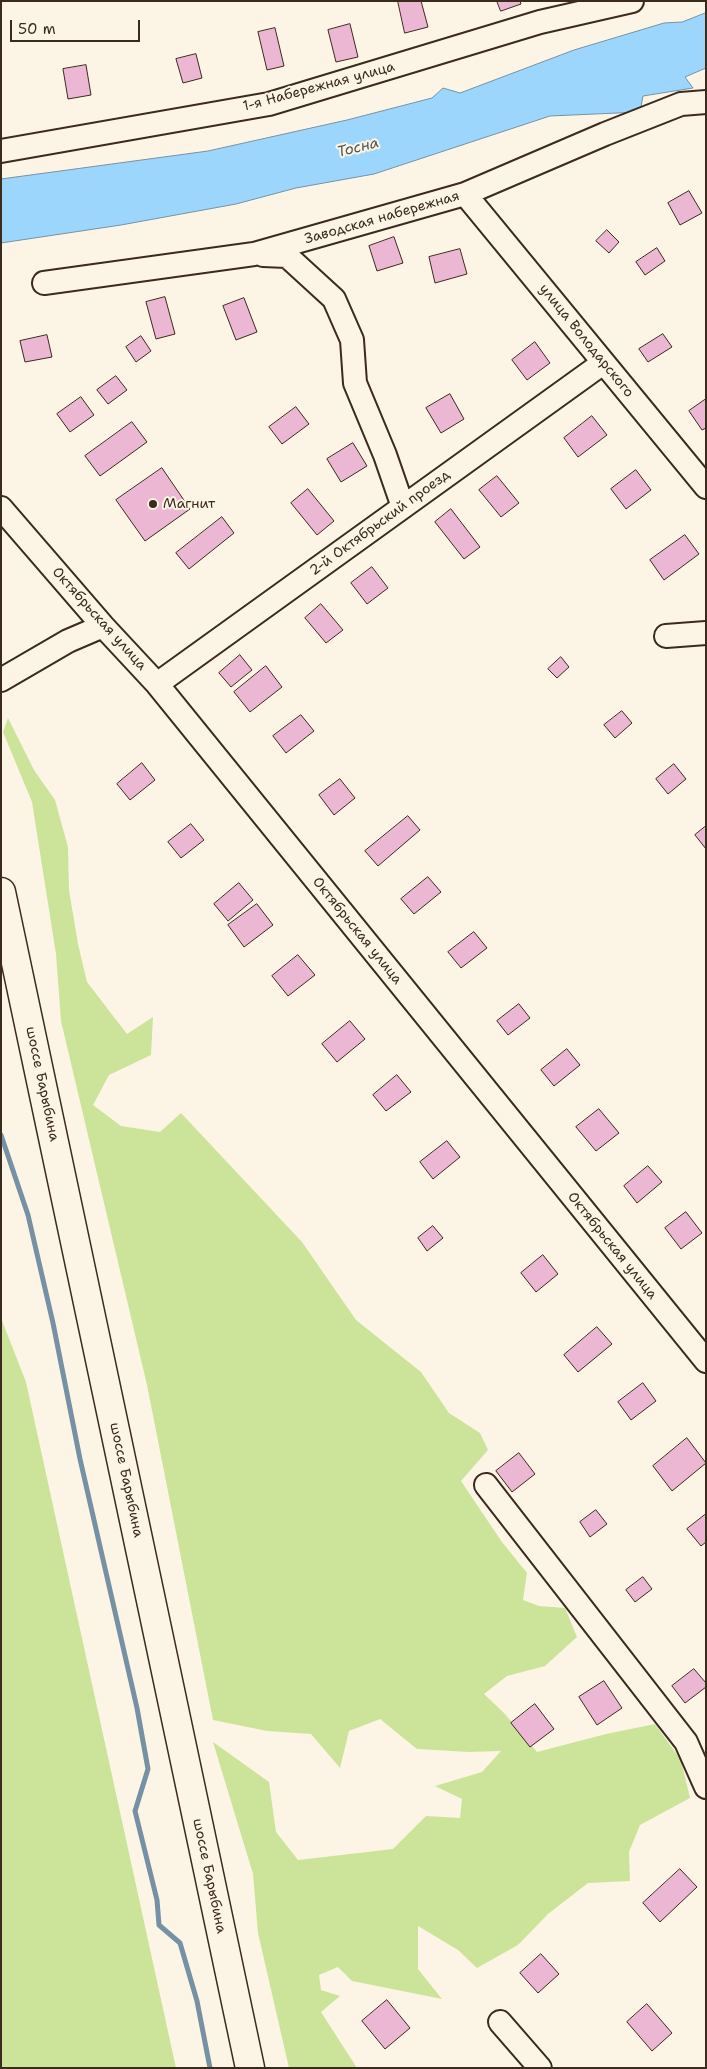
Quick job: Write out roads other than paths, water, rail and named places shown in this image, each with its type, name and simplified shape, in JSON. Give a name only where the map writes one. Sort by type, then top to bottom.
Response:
[{"type":"main road","name":"шоссе Барыбина","points":[[1,892],[250,2068]]},
{"type":"street","name":"1-я Набережная улица","points":[[1,151],[269,104],[540,22],[632,1]]},
{"type":"street","name":"Заводская набережная","points":[[44,283],[254,254],[466,194],[605,134],[681,104],[706,102]]},
{"type":"street","name":"улица Володарского","points":[[466,194],[706,487]]},
{"type":"street","points":[[254,254],[287,256],[334,299],[352,340],[355,382],[385,455],[403,507]]},
{"type":"street","name":"2-й Октябрьский проезд","points":[[157,684],[604,363]]},
{"type":"street","name":"Октябрьская улица","points":[[1,508],[103,626],[157,684],[706,1361]]},
{"type":"street","points":[[1,680],[68,641],[103,626]]},
{"type":"street","points":[[666,636],[706,633]]},
{"type":"street","points":[[486,1485],[686,1742],[706,1787]]},
{"type":"street","points":[[500,2022],[540,2068]]},
{"type":"water","name":"Тосна","points":[[706,13],[706,68],[685,77],[693,88],[643,96],[640,112],[550,116],[374,174],[296,188],[236,204],[121,225],[1,243],[1,179],[208,151],[347,120],[432,98],[443,88],[460,93],[574,50],[664,23],[682,22]]},
{"type":"waterway","points":[[1,1135],[28,1215],[53,1323],[80,1459],[137,1708],[148,1769],[135,1811],[157,1900],[159,1925],[180,1943],[197,2001],[210,2068]]},
{"type":"place","name":"Магнит","points":[[153,504]]}]
